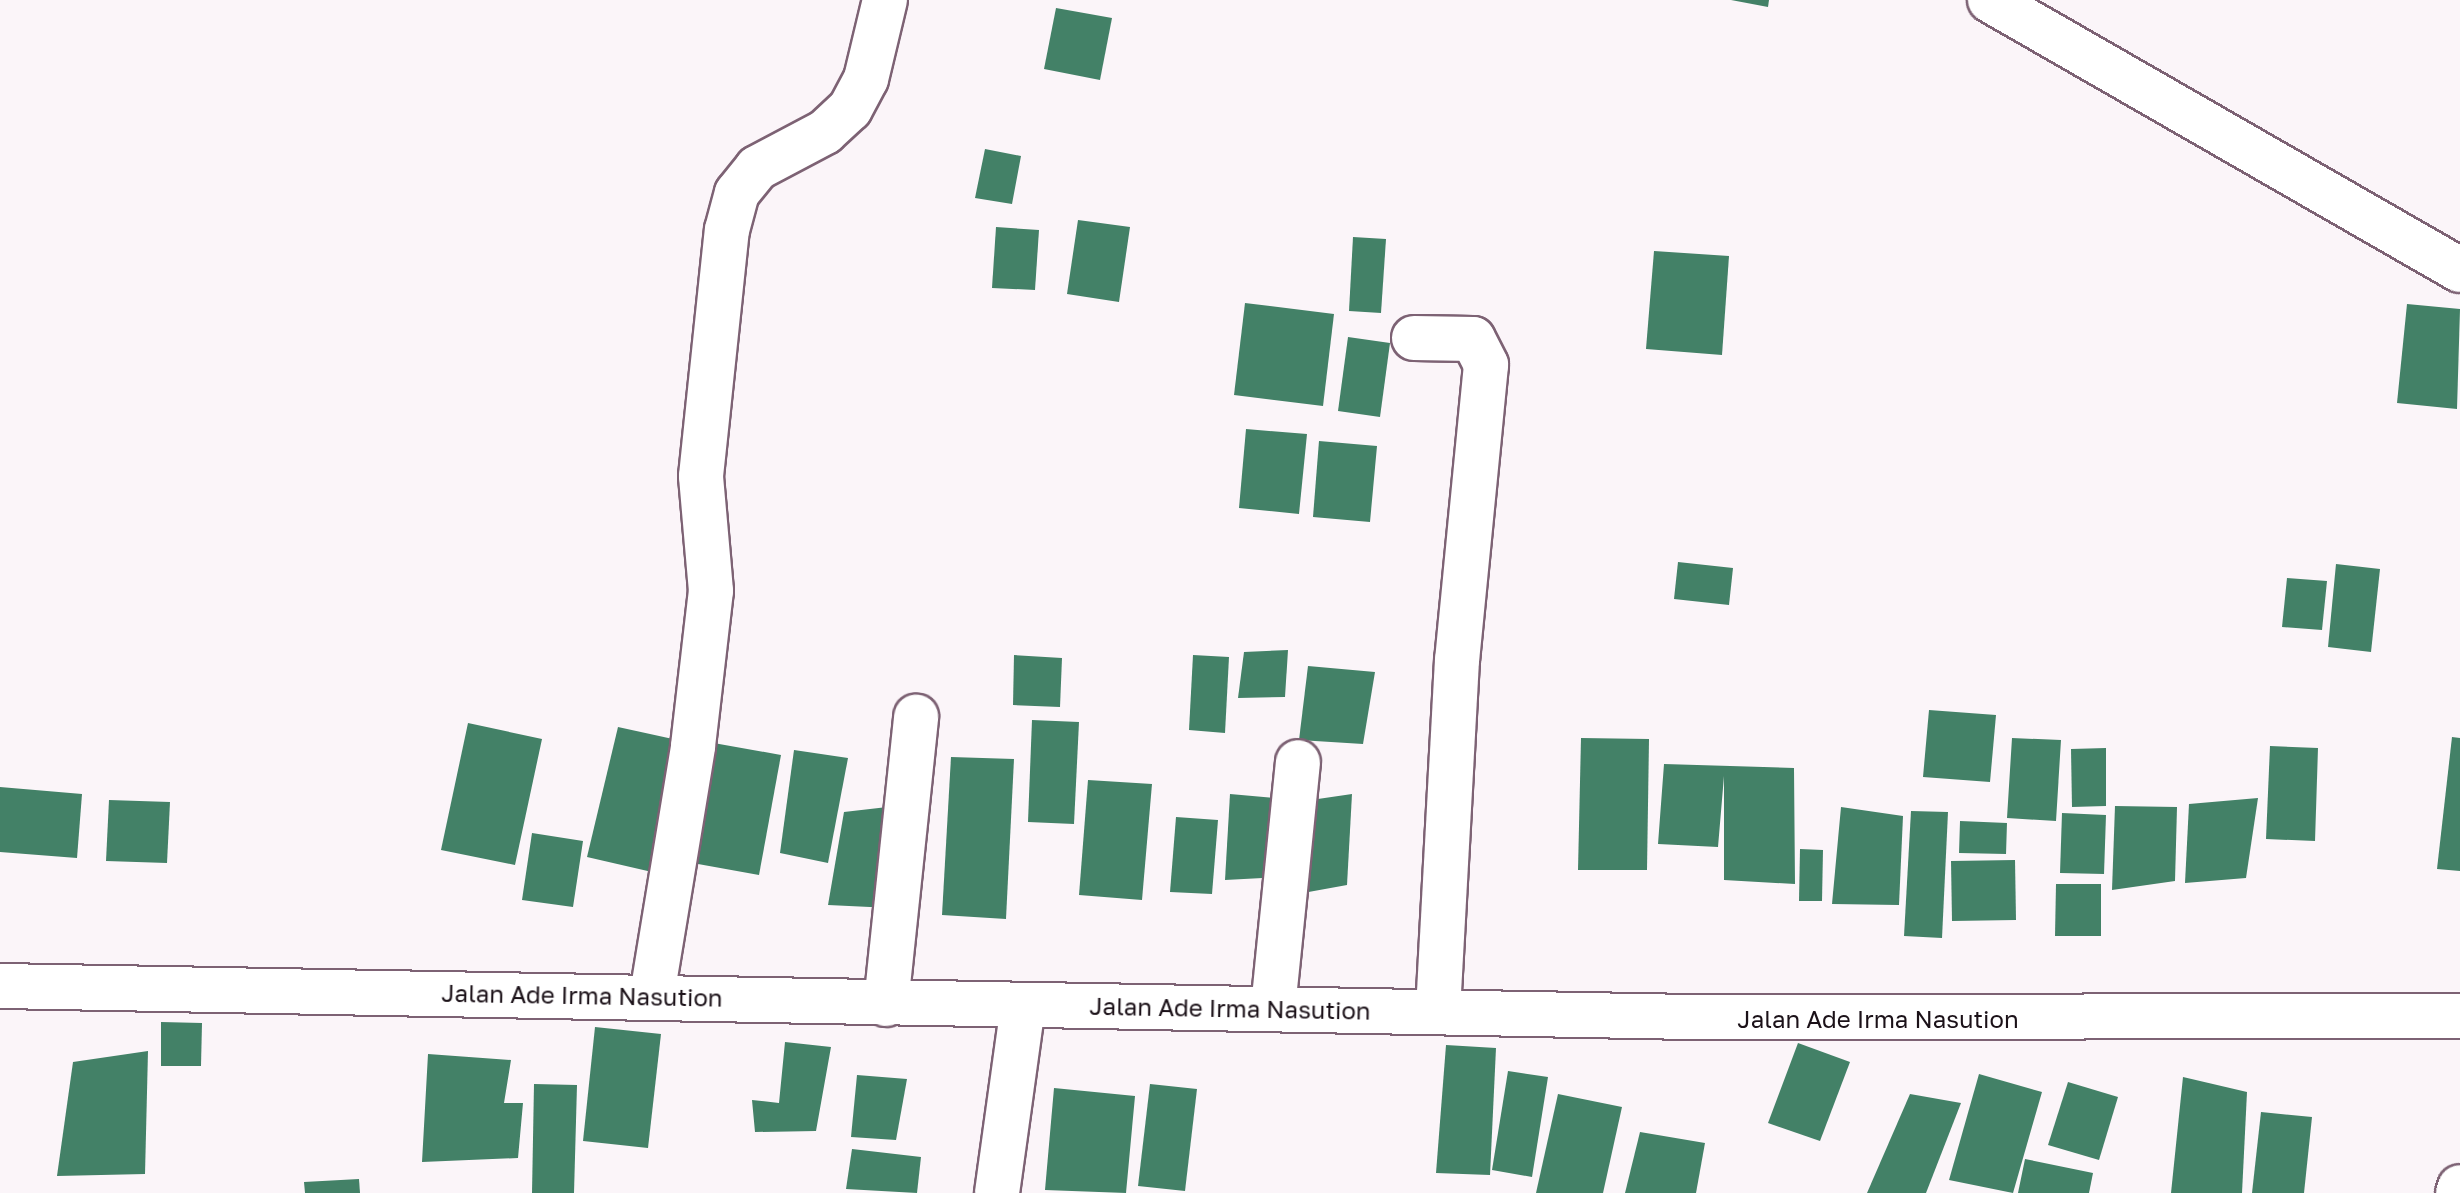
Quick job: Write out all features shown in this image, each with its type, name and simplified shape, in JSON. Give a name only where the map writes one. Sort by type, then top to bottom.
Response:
[{"type":"street","points":[[652,995],[693,746],[711,591],[701,476],[727,230],[737,193],[757,168],[825,132],[850,109],[866,79],[885,0]]},
{"type":"street","points":[[1990,0],[2460,270]]},
{"type":"street","points":[[1414,338],[1473,339],[1486,365],[1457,660],[1438,1009]]},
{"type":"street","points":[[886,1004],[916,717]]},
{"type":"street","points":[[1273,1008],[1298,762]]},
{"type":"street","name":"Jalan Ade Irma Nasution","points":[[0,986],[117,992],[652,995],[886,1004],[1438,1009],[1892,1020],[2460,1016]]},
{"type":"street","points":[[997,1193],[1023,1006]]},
{"type":"street","points":[[2458,1193],[2460,1187]]},
{"type":"building","points":[[1731,0],[1769,0],[1768,7]]},
{"type":"building","points":[[1056,8],[1112,18],[1100,80],[1044,69]]},
{"type":"building","points":[[985,149],[1021,156],[1012,204],[975,198]]},
{"type":"building","points":[[1078,220],[1130,227],[1119,302],[1067,294]]},
{"type":"building","points":[[996,227],[1039,230],[1035,290],[992,288]]},
{"type":"building","points":[[1353,237],[1386,239],[1381,313],[1349,311]]},
{"type":"building","points":[[1654,251],[1729,256],[1722,355],[1646,349]]},
{"type":"building","points":[[1245,303],[1334,314],[1323,406],[1234,395]]},
{"type":"building","points":[[2407,304],[2460,309],[2457,409],[2397,403]]},
{"type":"building","points":[[1348,337],[1390,343],[1380,417],[1338,411]]},
{"type":"building","points":[[1246,429],[1307,434],[1299,514],[1239,508]]},
{"type":"building","points":[[1319,441],[1377,446],[1370,522],[1313,517]]},
{"type":"building","points":[[1678,562],[1733,568],[1729,605],[1674,599]]},
{"type":"building","points":[[2336,564],[2380,569],[2371,652],[2328,647]]},
{"type":"building","points":[[2287,578],[2327,581],[2322,630],[2282,627]]},
{"type":"building","points":[[1288,650],[1285,697],[1238,698],[1244,652]]},
{"type":"building","points":[[1014,655],[1062,658],[1060,707],[1013,705]]},
{"type":"building","points":[[1193,655],[1229,657],[1225,733],[1189,730]]},
{"type":"building","points":[[1308,666],[1375,672],[1363,744],[1299,740]]},
{"type":"building","points":[[1929,710],[1996,715],[1990,782],[1923,777]]},
{"type":"building","points":[[1032,720],[1079,722],[1074,824],[1028,822]]},
{"type":"building","points":[[468,723],[542,739],[515,865],[441,850]]},
{"type":"building","points":[[618,727],[682,741],[652,872],[587,857]]},
{"type":"building","points":[[2452,737],[2460,738],[2460,871],[2437,869]]},
{"type":"building","points":[[1581,738],[1649,739],[1647,870],[1578,870]]},
{"type":"building","points":[[2012,738],[2061,740],[2056,821],[2007,818]]},
{"type":"building","points":[[708,742],[781,755],[759,875],[687,862]]},
{"type":"building","points":[[2270,746],[2318,748],[2315,841],[2266,839]]},
{"type":"building","points":[[2106,748],[2106,806],[2072,807],[2071,749]]},
{"type":"building","points":[[794,750],[848,758],[828,863],[780,853]]},
{"type":"building","points":[[951,757],[1014,759],[1006,919],[942,915]]},
{"type":"building","points":[[1664,764],[1794,768],[1795,884],[1724,880],[1724,776],[1718,847],[1658,844]]},
{"type":"building","points":[[1088,780],[1152,784],[1142,900],[1079,895]]},
{"type":"building","points":[[0,787],[82,794],[77,858],[0,852]]},
{"type":"building","points":[[1230,794],[1286,799],[1279,877],[1225,880]]},
{"type":"building","points":[[1352,794],[1347,885],[1303,893],[1311,800]]},
{"type":"building","points":[[2258,798],[2246,878],[2185,883],[2189,804]]},
{"type":"building","points":[[109,800],[170,802],[167,863],[106,861]]},
{"type":"building","points":[[896,806],[891,908],[828,905],[844,812]]},
{"type":"building","points":[[2115,806],[2177,807],[2175,881],[2112,890]]},
{"type":"building","points":[[1841,807],[1903,816],[1899,905],[1832,904]]},
{"type":"building","points":[[1911,811],[1948,812],[1942,938],[1904,936]]},
{"type":"building","points":[[2062,813],[2106,815],[2104,874],[2060,873]]},
{"type":"building","points":[[1176,817],[1218,820],[1212,894],[1170,892]]},
{"type":"building","points":[[1960,821],[2007,823],[2006,854],[1959,853]]},
{"type":"building","points":[[532,833],[583,841],[573,907],[522,900]]},
{"type":"building","points":[[1800,849],[1823,850],[1822,901],[1799,901]]},
{"type":"building","points":[[2015,860],[2016,920],[1952,921],[1951,861]]},
{"type":"building","points":[[2056,884],[2101,884],[2101,936],[2055,936]]},
{"type":"building","points":[[161,1022],[202,1023],[201,1066],[161,1066]]},
{"type":"building","points":[[595,1027],[661,1034],[648,1148],[583,1141]]},
{"type":"building","points":[[785,1042],[831,1047],[816,1131],[755,1132],[752,1100],[779,1103]]},
{"type":"building","points":[[1798,1043],[1850,1062],[1820,1141],[1768,1123]]},
{"type":"building","points":[[1446,1045],[1496,1048],[1490,1175],[1436,1173]]},
{"type":"building","points":[[148,1051],[145,1174],[57,1176],[73,1062]]},
{"type":"building","points":[[428,1054],[511,1060],[504,1103],[523,1103],[518,1158],[422,1162]]},
{"type":"building","points":[[1508,1071],[1548,1077],[1532,1177],[1492,1170]]},
{"type":"building","points":[[1979,1074],[2042,1092],[2013,1193],[1949,1180]]},
{"type":"building","points":[[857,1075],[907,1079],[896,1140],[851,1137]]},
{"type":"building","points":[[2183,1077],[2247,1092],[2242,1193],[2171,1193]]},
{"type":"building","points":[[2068,1082],[2118,1097],[2099,1160],[2048,1145]]},
{"type":"building","points":[[534,1084],[577,1085],[574,1193],[532,1193]]},
{"type":"building","points":[[1150,1084],[1197,1089],[1185,1191],[1138,1186]]},
{"type":"building","points":[[1054,1088],[1135,1096],[1126,1193],[1045,1190]]},
{"type":"building","points":[[1558,1094],[1622,1107],[1603,1193],[1536,1193]]},
{"type":"building","points":[[1910,1094],[1961,1103],[1926,1193],[1867,1193]]},
{"type":"building","points":[[2261,1112],[2312,1117],[2304,1193],[2252,1193]]},
{"type":"building","points":[[1640,1132],[1705,1143],[1696,1193],[1625,1193]]},
{"type":"building","points":[[852,1149],[921,1157],[917,1193],[846,1189]]},
{"type":"building","points":[[2025,1159],[2093,1173],[2089,1193],[2018,1193]]},
{"type":"building","points":[[359,1179],[360,1193],[305,1193],[304,1182]]}]
